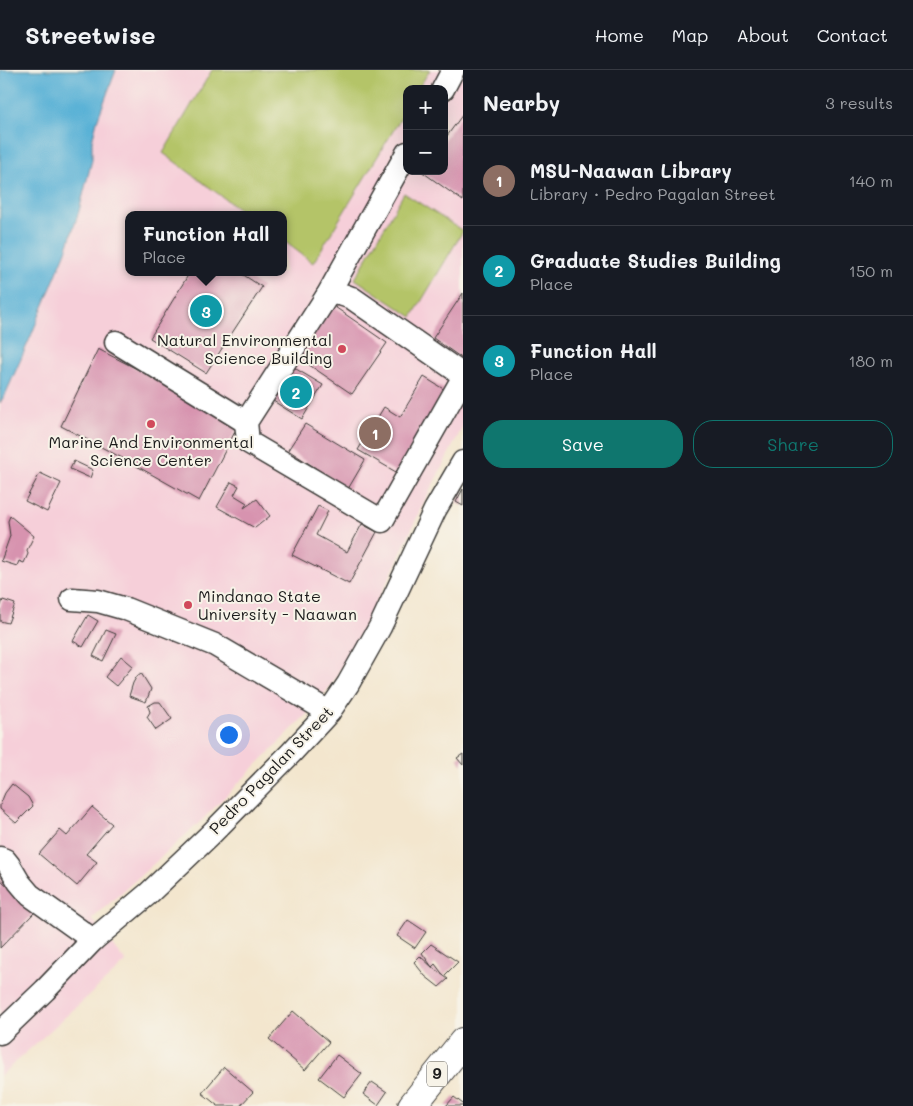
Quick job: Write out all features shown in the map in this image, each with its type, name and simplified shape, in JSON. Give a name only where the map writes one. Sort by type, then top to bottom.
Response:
[{"type":"highway","name":"9","points":[[412,1106],[463,1042]]},
{"type":"street","points":[[445,85],[453,70]]},
{"type":"street","points":[[326,296],[332,293],[352,298],[463,376],[382,520],[248,442],[246,422],[326,296],[403,160]]},
{"type":"street","points":[[116,342],[246,422]]},
{"type":"street","name":"Pedro Pagalan Street","points":[[0,1033],[93,940],[148,894],[209,836],[329,712],[348,684],[380,627],[435,510],[463,462]]},
{"type":"street","points":[[72,599],[98,601],[126,609],[215,645],[329,712]]},
{"type":"street","points":[[0,858],[5,860],[30,895],[93,940]]},
{"type":"shaded area","name":"Mindanao State University - Naawan","points":[[116,70],[463,70],[463,426],[423,504],[393,570],[332,684],[307,714],[199,823],[92,919],[126,962],[0,1076],[0,403],[31,336],[66,251],[79,211],[92,160],[92,141],[97,121]]},
{"type":"green space","points":[[212,70],[430,70],[421,85],[403,85],[403,115],[313,263],[287,243],[287,211],[242,211],[163,153]]},
{"type":"green space","points":[[404,193],[463,231],[412,317],[355,279]]},
{"type":"water","points":[[0,70],[116,70],[97,121],[92,141],[92,160],[79,211],[66,251],[31,336],[0,403]]},
{"type":"building","points":[[463,114],[463,201],[427,175],[448,175],[448,135]]},
{"type":"building","points":[[188,276],[245,276],[262,287],[206,373],[150,338]]},
{"type":"building","points":[[463,293],[463,359],[433,338]]},
{"type":"building","name":"Natural Environmental Science Building","points":[[332,305],[387,343],[352,394],[296,356]]},
{"type":"building","name":"Marine And Environmental Science Center","points":[[98,349],[240,422],[199,501],[61,426]]},
{"type":"building","points":[[291,366],[323,385],[302,419],[270,399]]},
{"type":"building","points":[[424,377],[445,390],[396,472],[358,450],[384,407],[400,417]]},
{"type":"building","points":[[305,424],[365,460],[348,489],[288,450]]},
{"type":"building","points":[[74,461],[93,470],[90,478],[70,469]]},
{"type":"building","points":[[40,473],[61,483],[47,512],[25,501]]},
{"type":"building","points":[[231,482],[239,486],[234,495],[247,503],[244,508],[257,499],[270,516],[255,528],[217,507]]},
{"type":"building","points":[[463,489],[463,506],[456,502]]},
{"type":"building","points":[[318,506],[328,511],[316,535],[347,552],[362,524],[377,532],[349,584],[292,555]]},
{"type":"building","points":[[10,516],[34,536],[27,550],[28,554],[24,563],[19,561],[17,566],[1,561],[10,536],[8,521]]},
{"type":"building","points":[[3,600],[15,604],[8,623],[0,621],[0,608]]},
{"type":"building","points":[[88,615],[98,621],[83,647],[73,641]]},
{"type":"building","points":[[106,630],[116,634],[103,661],[93,656]]},
{"type":"building","points":[[121,656],[133,666],[116,686],[105,677]]},
{"type":"building","points":[[141,673],[151,689],[146,702],[129,696],[133,683]]},
{"type":"building","points":[[155,702],[160,702],[172,719],[156,730],[147,717],[150,712],[148,706]]},
{"type":"building","points":[[463,754],[463,765],[457,758]]},
{"type":"building","points":[[12,784],[28,797],[33,806],[16,823],[0,809],[5,793]]},
{"type":"building","points":[[92,807],[112,824],[86,854],[97,862],[77,886],[39,854],[60,830],[67,836]]},
{"type":"building","points":[[0,879],[35,912],[0,948]]},
{"type":"building","points":[[408,920],[426,932],[415,948],[397,936]]},
{"type":"building","points":[[431,944],[458,962],[444,976],[435,964],[432,967],[422,953]]},
{"type":"building","points":[[420,956],[448,979],[439,987],[425,976],[414,962]]},
{"type":"building","points":[[293,1011],[329,1042],[305,1070],[269,1039]]},
{"type":"building","points":[[337,1055],[362,1074],[344,1097],[319,1078]]},
{"type":"building","points":[[224,1067],[253,1092],[240,1106],[218,1106],[202,1093]]},
{"type":"building","points":[[372,1082],[387,1092],[378,1105],[363,1094]]},
{"type":"building","points":[[454,1097],[463,1104],[463,1106],[446,1106]]},
{"type":"place","name":"Function Hall","points":[[206,311]]},
{"type":"place","name":"Natural Environmental Science Building","points":[[342,349]]},
{"type":"place","name":"Graduate Studies Building","points":[[296,392]]},
{"type":"place","name":"Marine And Environmental Science Center","points":[[151,424]]},
{"type":"place","name":"MSU-Naawan Library","points":[[375,433]]},
{"type":"place","name":"Mindanao State University - Naawan","points":[[188,605]]}]
